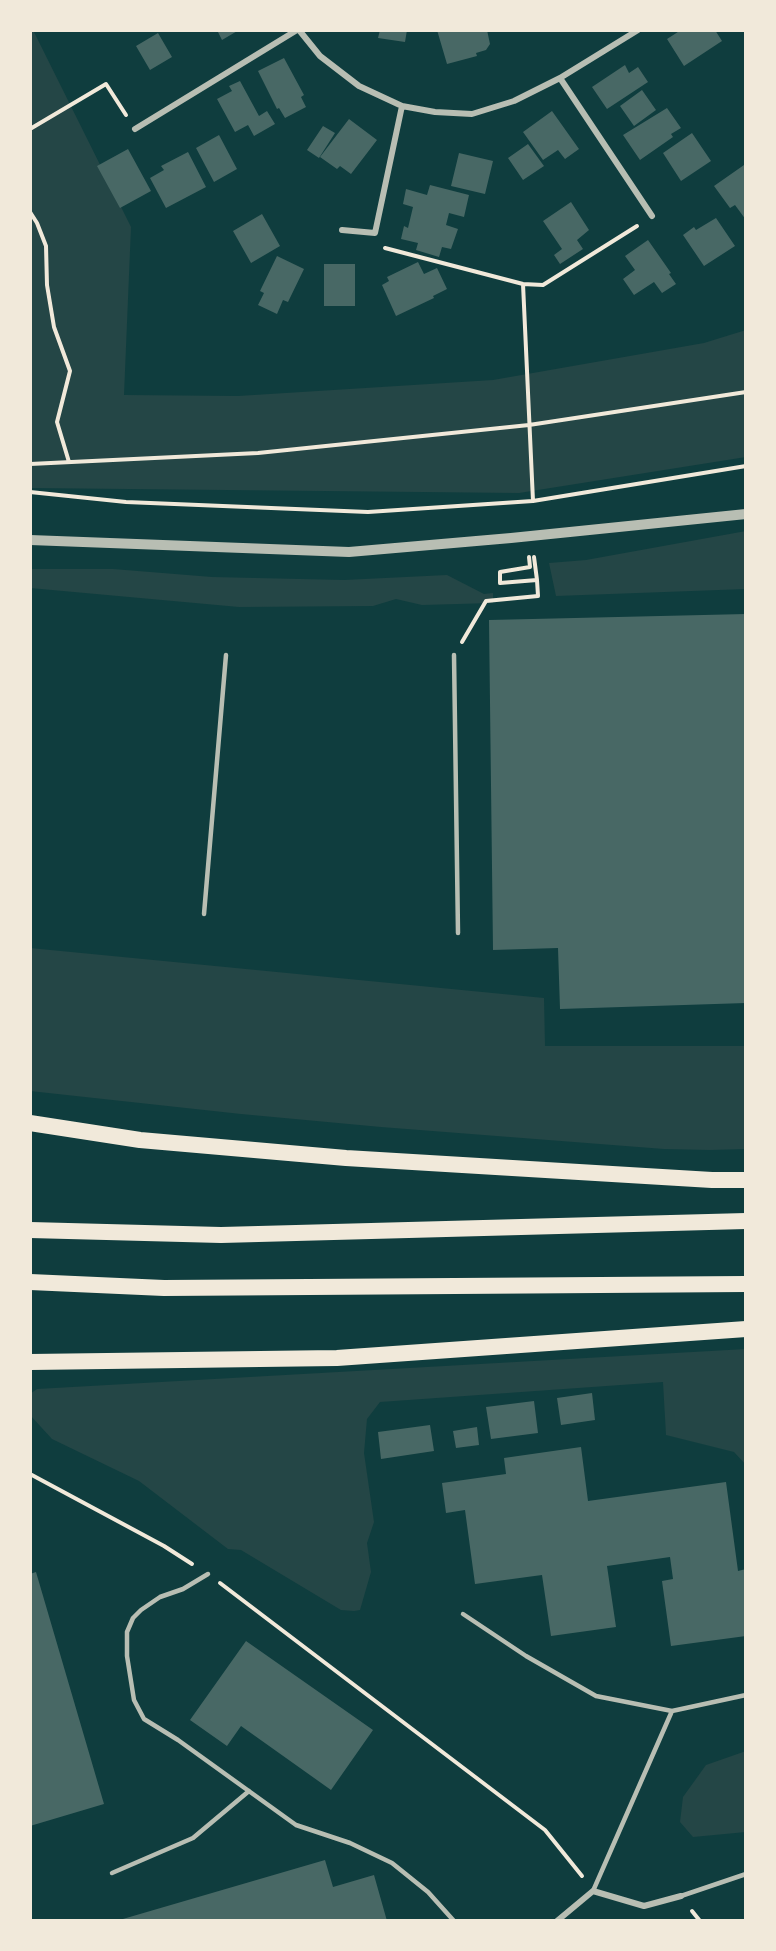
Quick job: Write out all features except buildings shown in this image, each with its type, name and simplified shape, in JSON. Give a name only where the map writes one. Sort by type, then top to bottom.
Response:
[{"type":"highway","points":[[30,1123],[140,1140],[346,1158],[712,1180],[746,1180]]},
{"type":"highway","points":[[30,1230],[221,1235],[746,1221]]},
{"type":"highway","points":[[30,1282],[164,1288],[746,1284]]},
{"type":"highway","points":[[30,1362],[338,1358],[746,1329]]},
{"type":"street","points":[[135,129],[298,30],[320,56],[359,86],[402,106],[435,112],[472,114],[514,101],[560,78],[638,30]]},
{"type":"street","points":[[560,78],[652,216]]},
{"type":"street","points":[[342,230],[375,233],[402,106]]},
{"type":"street","points":[[30,540],[349,552],[746,514]]},
{"type":"street","points":[[557,1921],[593,1891],[644,1906],[681,1896]]},
{"type":"lane","points":[[204,914],[226,654]]},
{"type":"lane","points":[[454,655],[459,933]]},
{"type":"lane","points":[[208,1574],[183,1589],[160,1597],[133,1618],[127,1632],[127,1656],[134,1700],[144,1719],[178,1740],[296,1825],[350,1843],[392,1863],[428,1892],[454,1921]]},
{"type":"lane","points":[[463,1614],[526,1656],[596,1696],[672,1711],[746,1695]]},
{"type":"lane","points":[[593,1891],[672,1711]]},
{"type":"lane","points":[[112,1873],[194,1838],[249,1791]]},
{"type":"lane","points":[[681,1896],[746,1874]]},
{"type":"path","points":[[30,129],[105,84],[135,129]]},
{"type":"path","points":[[30,212],[46,246],[47,285],[54,327],[70,371],[57,422],[69,462]]},
{"type":"path","points":[[375,233],[383,248],[523,284],[543,285],[652,216]]},
{"type":"path","points":[[523,284],[533,501]]},
{"type":"path","points":[[30,464],[258,453],[529,425],[746,392]]},
{"type":"path","points":[[30,492],[126,502],[368,512],[533,501],[746,466]]},
{"type":"path","points":[[454,655],[486,601],[538,596],[537,580],[531,557],[530,567],[500,572],[500,583],[537,580]]},
{"type":"path","points":[[30,1474],[164,1546],[208,1574],[546,1830],[593,1891]]},
{"type":"shaded area","points":[[30,30],[33,30],[131,227],[124,395],[238,396],[493,380],[704,343],[746,330],[746,457],[519,493],[30,488]]},
{"type":"shaded area","points":[[746,531],[746,589],[556,596],[549,563],[586,560]]},
{"type":"shaded area","points":[[30,569],[113,569],[212,577],[344,580],[447,575],[484,594],[493,593],[493,603],[422,605],[396,599],[373,606],[239,607],[30,588]]},
{"type":"shaded area","points":[[30,948],[544,998],[545,1046],[746,1046],[746,1149],[664,1149],[381,1127],[30,1091]]},
{"type":"shaded area","points":[[746,1349],[746,1465],[734,1452],[666,1435],[663,1382],[380,1402],[367,1419],[364,1453],[374,1522],[367,1543],[371,1572],[360,1610],[354,1611],[341,1610],[241,1550],[228,1549],[139,1481],[52,1439],[30,1415],[30,1394],[37,1389]]},
{"type":"shaded area","points":[[746,1751],[746,1832],[693,1837],[680,1822],[683,1797],[706,1765]]}]
